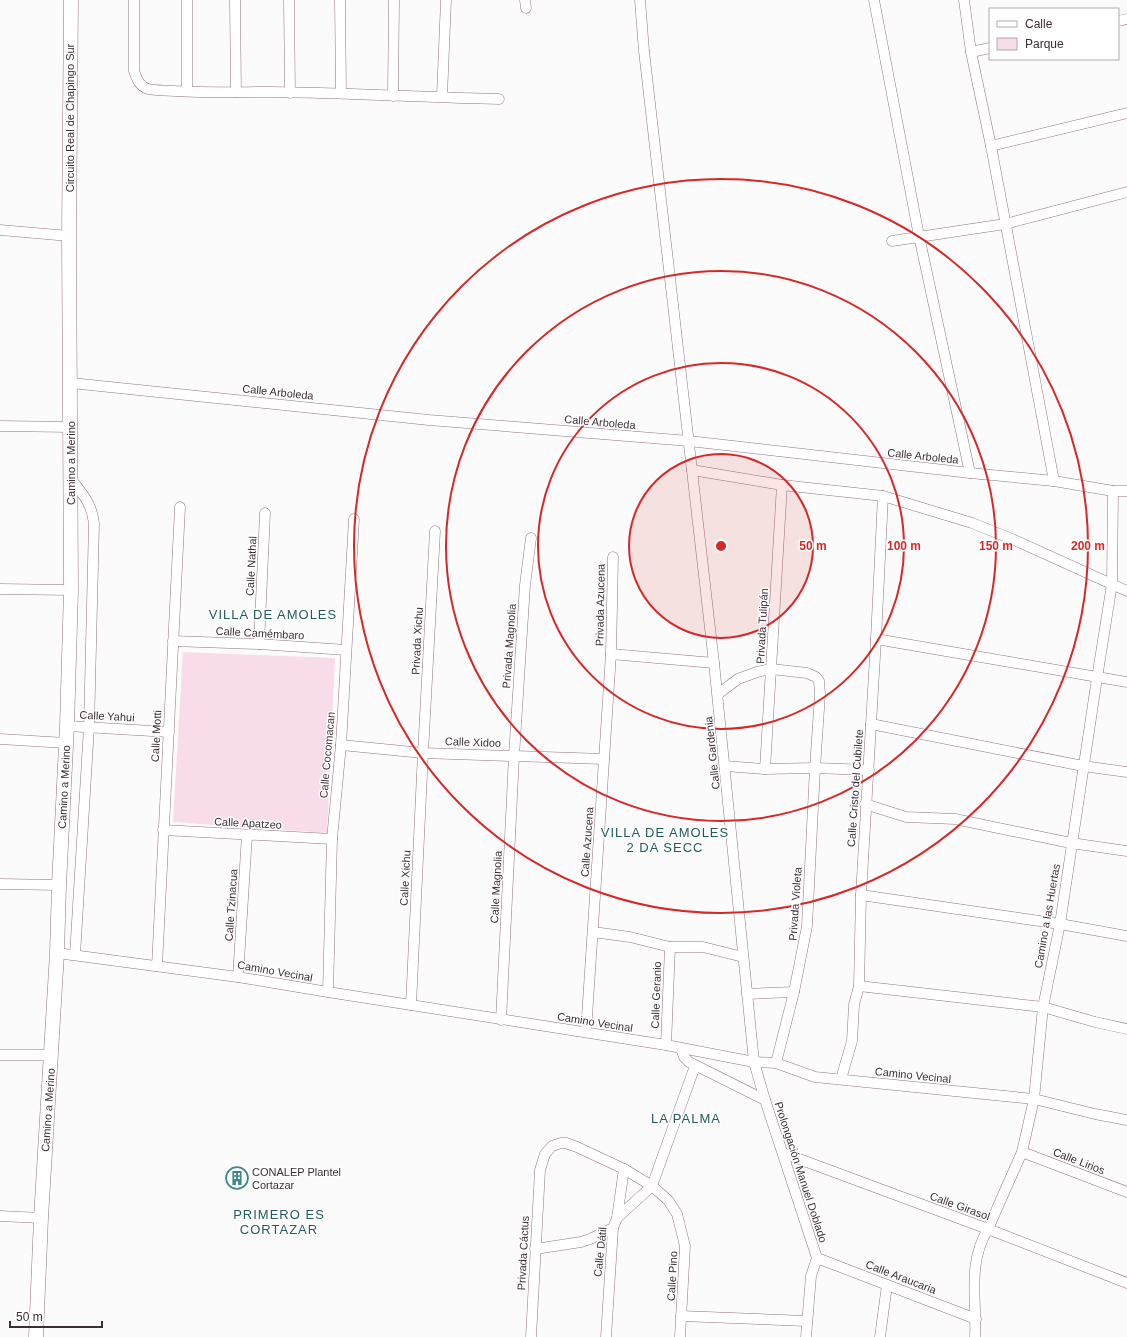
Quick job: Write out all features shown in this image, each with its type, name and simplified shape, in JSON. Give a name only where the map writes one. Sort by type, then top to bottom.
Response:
[{"type":"street","name":"Circuito Real de Chapingo Sur","points":[[69,236],[71,0]]},
{"type":"street","points":[[134,0],[134,70],[137,80],[142,86],[149,89],[187,92],[442,96],[470,99],[499,99]]},
{"type":"street","points":[[187,0],[187,92]]},
{"type":"street","points":[[235,0],[236,92]]},
{"type":"street","points":[[290,0],[290,93]]},
{"type":"street","points":[[340,0],[341,94]]},
{"type":"street","points":[[393,96],[394,0]]},
{"type":"street","points":[[442,96],[446,0]]},
{"type":"street","name":"Calle Gardenia","points":[[640,0],[644,51],[718,694],[754,1062]]},
{"type":"street","points":[[874,0],[919,236],[970,473]]},
{"type":"street","points":[[964,0],[971,52],[991,146],[1054,481]]},
{"type":"street","points":[[971,52],[989,48]]},
{"type":"street","points":[[991,146],[1127,113]]},
{"type":"street","points":[[892,241],[1005,224],[1127,192]]},
{"type":"street","points":[[0,230],[69,236]]},
{"type":"street","name":"Camino a Merino","points":[[36,1337],[41,1218],[52,1055],[67,726],[71,590],[69,236]]},
{"type":"street","name":"Calle Arboleda","points":[[71,383],[429,420],[689,441],[1054,481],[1113,491],[1127,491]]},
{"type":"street","points":[[0,426],[70,427]]},
{"type":"street","points":[[692,470],[782,485],[883,496],[979,526],[1050,555],[1127,591]]},
{"type":"street","points":[[71,479],[89,503],[93,512],[94,523],[89,727],[75,955]]},
{"type":"street","name":"Privada Tulipán","points":[[765,769],[782,485]]},
{"type":"street","name":"Camino a las Huertas","points":[[975,1337],[976,1319],[974,1281],[976,1256],[981,1240],[988,1229],[1022,1152],[1034,1099],[1043,1007],[1060,924],[1071,843],[1112,584],[1113,491]]},
{"type":"street","name":"Calle Cristo del Cubilete","points":[[841,1079],[852,1041],[854,1005],[859,986],[865,804],[869,770],[883,496]]},
{"type":"street","name":"Calle Motti","points":[[157,966],[180,507]]},
{"type":"street","name":"Calle Nathal","points":[[259,644],[265,513]]},
{"type":"street","name":"Calle Cocomacan","points":[[328,992],[332,839],[340,745],[354,519]]},
{"type":"street","name":"Privada Xichu","points":[[423,753],[435,531]]},
{"type":"street","name":"Privada Magnolia","points":[[514,756],[525,585],[531,538]]},
{"type":"street","name":"Privada Azucena","points":[[611,654],[613,556]]},
{"type":"street","points":[[0,589],[71,590]]},
{"type":"street","points":[[876,639],[1127,682]]},
{"type":"street","name":"Calle Camémbaro","points":[[173,641],[259,644],[346,650]]},
{"type":"street","points":[[611,654],[714,664]]},
{"type":"street","name":"Calle Azucena","points":[[586,1032],[611,654]]},
{"type":"street","points":[[718,694],[738,679],[771,669]]},
{"type":"street","name":"Privada Violeta","points":[[771,669],[797,672],[816,677],[819,681],[820,694],[807,926],[794,992],[776,1063]]},
{"type":"street","points":[[871,724],[1083,766],[1127,772]]},
{"type":"street","name":"Calle Yahui","points":[[67,726],[168,732]]},
{"type":"street","points":[[0,739],[66,743]]},
{"type":"street","name":"Calle Xidoo","points":[[340,745],[423,753],[604,759]]},
{"type":"street","name":"Calle Xichu","points":[[412,1005],[423,753]]},
{"type":"street","name":"Calle Magnolia","points":[[502,1020],[514,756]]},
{"type":"street","points":[[725,766],[765,769],[815,768],[869,770]]},
{"type":"street","points":[[865,804],[906,817],[956,819],[1071,843],[1127,851]]},
{"type":"street","name":"Calle Apatzeo","points":[[163,830],[332,839]]},
{"type":"street","name":"Calle Tzinacua","points":[[238,977],[247,835]]},
{"type":"street","points":[[0,884],[59,885]]},
{"type":"street","points":[[861,895],[1060,924],[1127,936]]},
{"type":"street","points":[[593,932],[630,937],[670,947],[703,947],[743,957]]},
{"type":"street","name":"Calle Geranio","points":[[666,1045],[670,947]]},
{"type":"street","name":"Camino Vecinal","points":[[57,953],[238,977],[666,1045],[754,1062],[776,1063],[815,1077],[1034,1099],[1127,1120]]},
{"type":"street","points":[[859,986],[1043,1007],[1095,1022],[1127,1029]]},
{"type":"street","points":[[747,994],[794,992]]},
{"type":"street","points":[[681,1048],[684,1057],[695,1066],[765,1100]]},
{"type":"street","points":[[0,1055],[52,1055]]},
{"type":"street","name":"Prolongación Manuel Doblado","points":[[754,1062],[817,1258],[811,1276],[806,1337]]},
{"type":"street","points":[[617,1218],[652,1186],[695,1066]]},
{"type":"street","name":"Privada Cáctus","points":[[531,1337],[540,1170],[545,1154],[552,1146],[561,1143],[577,1146],[624,1170]]},
{"type":"street","name":"Calle Lirios","points":[[1022,1152],[1127,1192]]},
{"type":"street","name":"Calle Girasol","points":[[783,1153],[988,1229],[1127,1283]]},
{"type":"street","name":"Calle Pino","points":[[624,1170],[652,1186],[668,1200],[677,1214],[685,1246],[680,1337]]},
{"type":"street","name":"Calle Dátil","points":[[606,1337],[613,1228],[617,1218],[624,1170]]},
{"type":"street","points":[[0,1216],[41,1218]]},
{"type":"street","points":[[535,1249],[581,1242],[613,1228]]},
{"type":"street","name":"Calle Araucaria","points":[[817,1258],[976,1319]]},
{"type":"street","points":[[880,1337],[888,1285]]},
{"type":"street","points":[[681,1316],[807,1321]]},
{"type":"green space","points":[[183,652],[335,658],[327,833],[173,822]]},
{"type":"place","name":"CONALEP Plantel Cortazar","points":[[237,1178]]},
{"type":"district","name":"VILLA DE AMOLES","points":[[273,614]]},
{"type":"district","name":"VILLA DE AMOLES 2 DA SECC","points":[[665,840]]},
{"type":"district","name":"LA PALMA","points":[[686,1118]]},
{"type":"district","name":"PRIMERO ES CORTAZAR","points":[[279,1222]]}]
